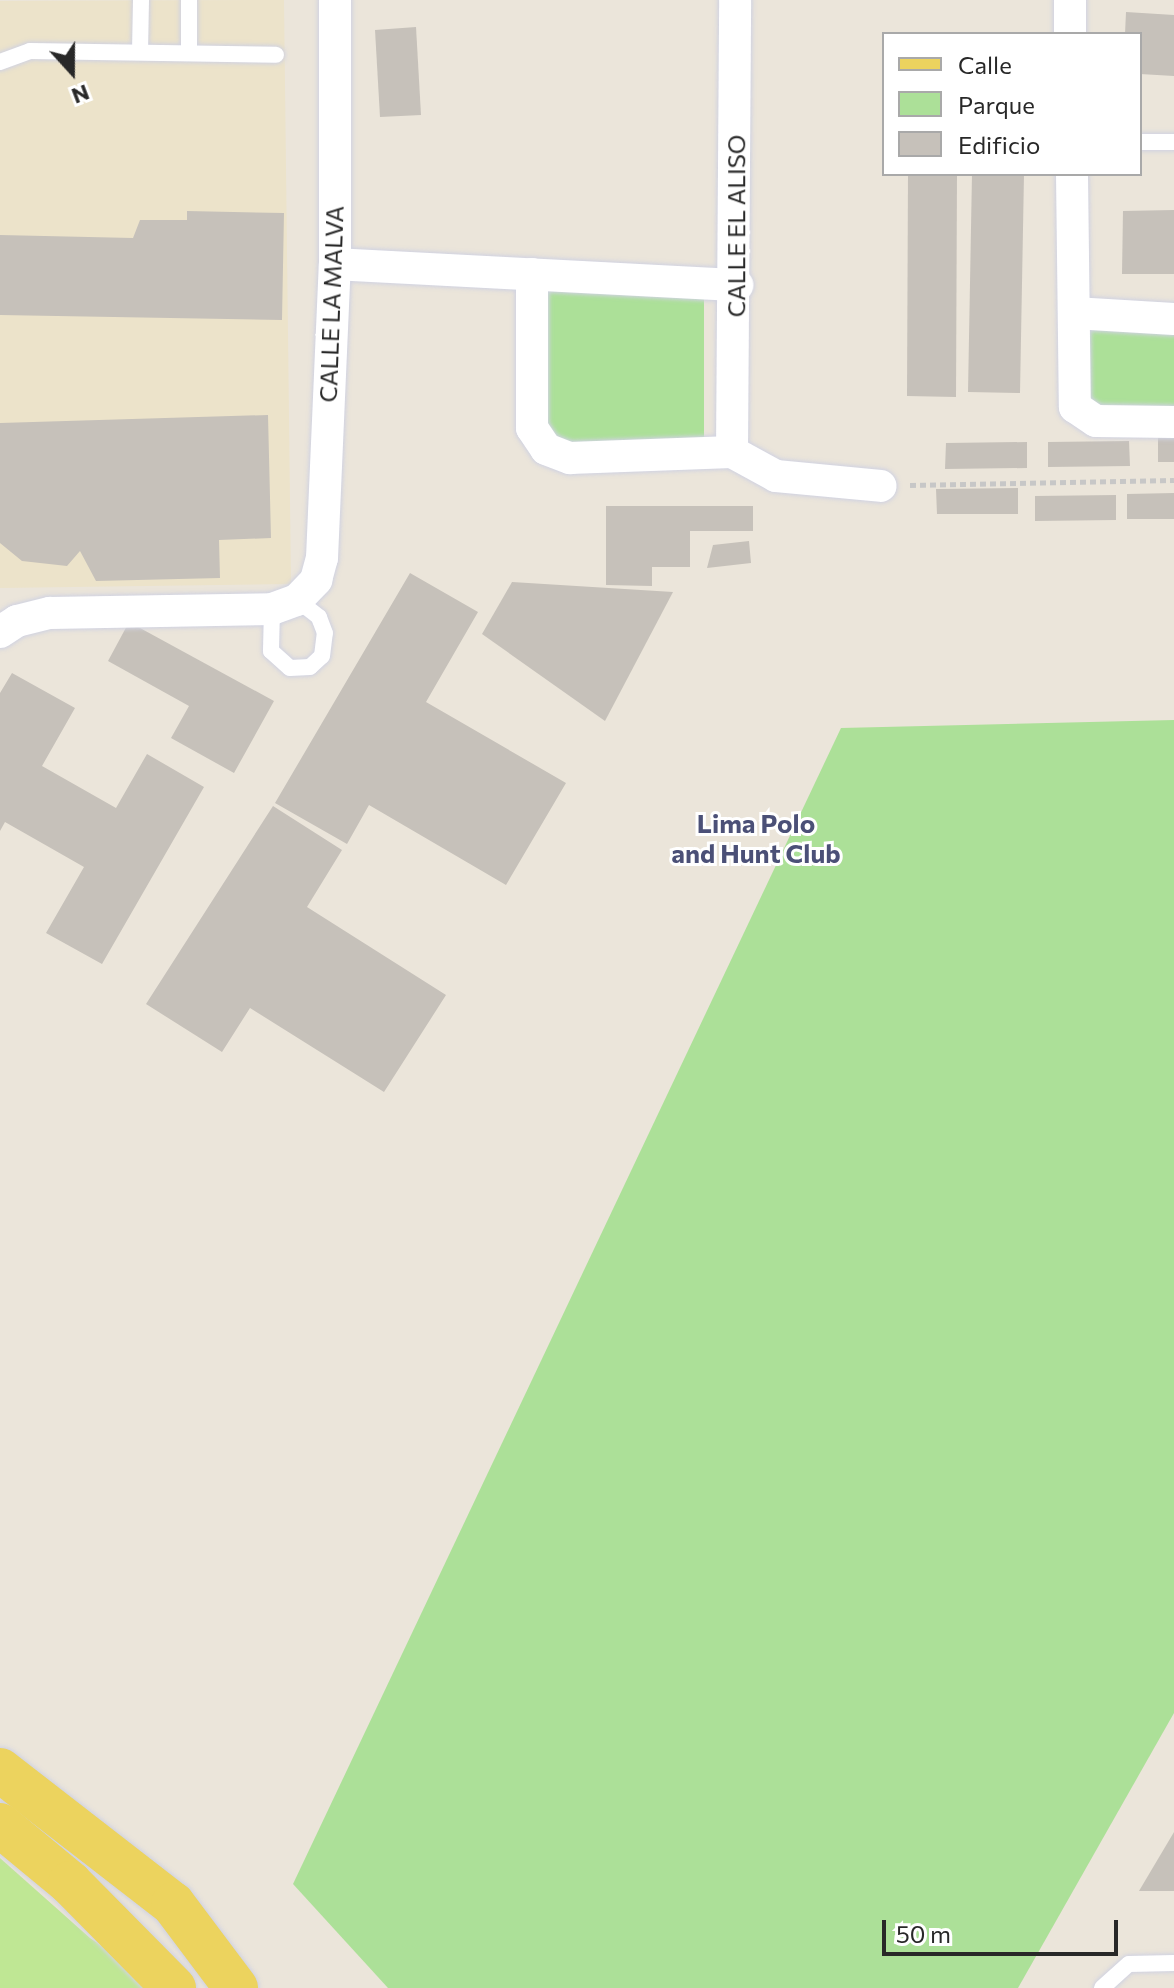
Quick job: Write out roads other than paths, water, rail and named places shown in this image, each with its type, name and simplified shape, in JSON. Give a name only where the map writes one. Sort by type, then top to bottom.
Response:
[{"type":"main road","points":[[3,1772],[173,1904],[236,1988]]},
{"type":"main road","points":[[0,1825],[70,1883],[174,1988]]},
{"type":"street","name":"CALLE LA MALVA","points":[[0,632],[17,621],[50,613],[284,604],[316,580],[322,558],[335,264],[335,0]]},
{"type":"street","name":"CALLE EL ALISO","points":[[732,452],[737,285],[735,0]]},
{"type":"street","points":[[1070,0],[1070,32]]},
{"type":"street","points":[[1072,176],[1074,313],[1070,396],[1083,417],[1174,422]]},
{"type":"street","points":[[335,264],[737,285]]},
{"type":"street","points":[[532,274],[532,428],[546,449],[570,458],[732,452],[776,476],[881,486]]},
{"type":"street","points":[[1074,313],[1174,319]]},
{"type":"lane","points":[[140,52],[141,0]]},
{"type":"lane","points":[[189,0],[189,53]]},
{"type":"lane","points":[[0,62],[30,51],[276,55]]},
{"type":"lane","points":[[1142,142],[1174,142]]},
{"type":"lane","points":[[1102,1988],[1129,1964],[1174,1963]]},
{"type":"district","name":"Lima Polo and Hunt Club","points":[[756,838]]}]
